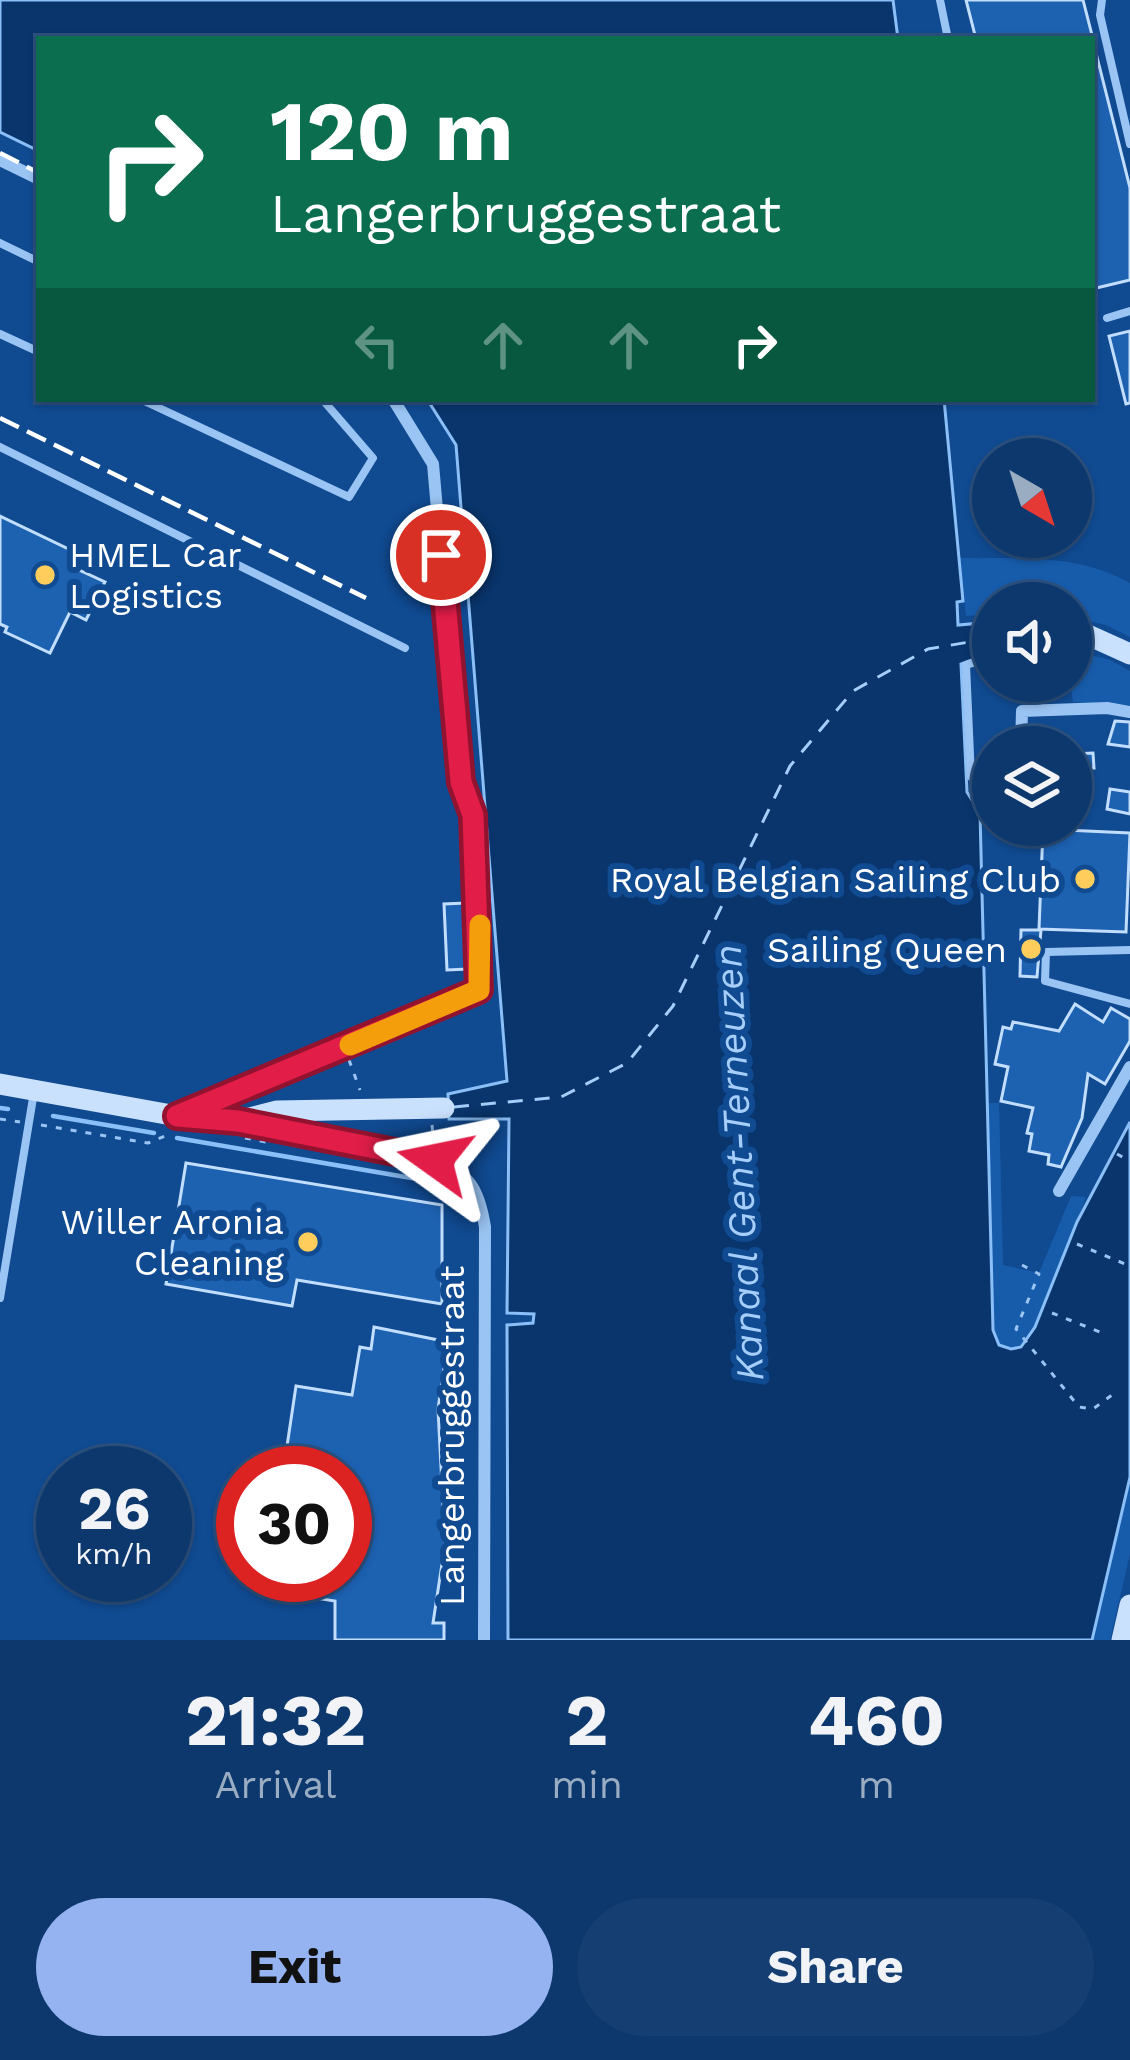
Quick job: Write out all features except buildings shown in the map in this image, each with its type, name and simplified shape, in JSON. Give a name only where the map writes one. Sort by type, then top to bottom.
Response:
[{"type":"main road","points":[[1092,636],[1130,654]]},
{"type":"main road","name":"Langerbruggestraat","points":[[0,1084],[178,1123],[233,1128]]},
{"type":"main road","points":[[233,1128],[278,1111],[438,1116]]},
{"type":"main road","points":[[1122,1640],[1130,1605]]},
{"type":"street","points":[[0,160],[36,178]]},
{"type":"street","points":[[178,1123],[479,990],[473,815],[461,782],[433,464],[395,402]]},
{"type":"street","points":[[1022,726],[1022,711],[1130,712]]},
{"type":"street","points":[[1059,1191],[1130,1066]]},
{"type":"street","name":"Langerbruggestraat","points":[[233,1128],[435,1160],[460,1169],[480,1193],[485,1227],[484,1640]]},
{"type":"lane","points":[[940,0],[947,36]]},
{"type":"lane","points":[[1102,0],[1100,15],[1130,144]]},
{"type":"lane","points":[[0,243],[36,261]]},
{"type":"lane","points":[[1106,318],[1130,311]]},
{"type":"lane","points":[[0,334],[36,351]]},
{"type":"lane","points":[[146,402],[349,497],[373,458],[325,402]]},
{"type":"lane","points":[[0,448],[405,648]]},
{"type":"lane","points":[[972,663],[966,665],[972,778]]},
{"type":"lane","points":[[1128,1008],[1045,981],[1046,952],[1130,950]]},
{"type":"lane","points":[[0,1298],[35,1090]]},
{"type":"path","points":[[344,1047],[357,1088],[371,1091]]},
{"type":"path","points":[[435,1160],[438,1116]]},
{"type":"path","points":[[0,1119],[14,1121]]},
{"type":"path","points":[[45,1126],[148,1143],[178,1123]]},
{"type":"path","points":[[233,1128],[272,1143]]},
{"type":"path","points":[[1117,1154],[1130,1161]]},
{"type":"path","points":[[1077,1244],[1130,1266]]},
{"type":"path","points":[[1022,1265],[1040,1274],[1016,1329],[1079,1407],[1094,1409],[1112,1395]]},
{"type":"path","points":[[1052,1313],[1105,1334]]},
{"type":"shaded area","points":[[959,558],[1068,562],[1130,583],[1130,637],[1092,622],[1092,582],[972,582],[972,616],[966,616]]},
{"type":"shaded area","points":[[1092,656],[1130,671],[1130,706],[1073,702],[1092,702]]},
{"type":"shaded area","points":[[986,1103],[999,1103],[1003,1265],[1039,1273],[1071,1196],[1086,1197],[1036,1324],[1012,1348],[998,1345],[993,1330]]},
{"type":"shaded area","points":[[1130,1477],[1130,1554],[1110,1640],[1092,1640]]},
{"type":"water","points":[[0,0],[893,0],[898,36],[36,36],[36,150],[0,132]]},
{"type":"water","name":"Kanaal Gent-Terneuzen","points":[[429,402],[944,402],[963,601],[957,602],[958,625],[972,624],[972,660],[961,664],[972,846],[981,846],[993,1330],[999,1345],[1021,1347],[1035,1327],[1077,1222],[1130,1122],[1130,1477],[1092,1640],[508,1640],[507,1325],[533,1323],[534,1314],[507,1313],[509,1119],[449,1119],[448,1094],[507,1081],[456,445]]},
{"type":"waterway","points":[[0,1108],[8,1109]]},
{"type":"waterway","points":[[53,1116],[154,1133]]},
{"type":"waterway","points":[[177,1138],[429,1181]]},
{"type":"ferry route","points":[[454,1107],[561,1097],[627,1063],[673,1006],[790,766],[853,691],[928,649],[972,642]]},
{"type":"railway","points":[[0,153],[36,171]]},
{"type":"railway","points":[[0,418],[366,598]]},
{"type":"slow traffic","points":[[350,1045],[479,990],[480,925]]},
{"type":"place","name":"HMEL Car Logistics","points":[[45,575]]},
{"type":"place","name":"Royal Belgian Sailing Club","points":[[1085,879]]},
{"type":"place","name":"Sailing Queen","points":[[1031,949]]},
{"type":"place","name":"Willer Aronia Cleaning","points":[[308,1242]]},
{"type":"route","points":[[435,1160],[238,1121],[177,1116],[479,990],[473,815],[461,782],[441,555]]}]
